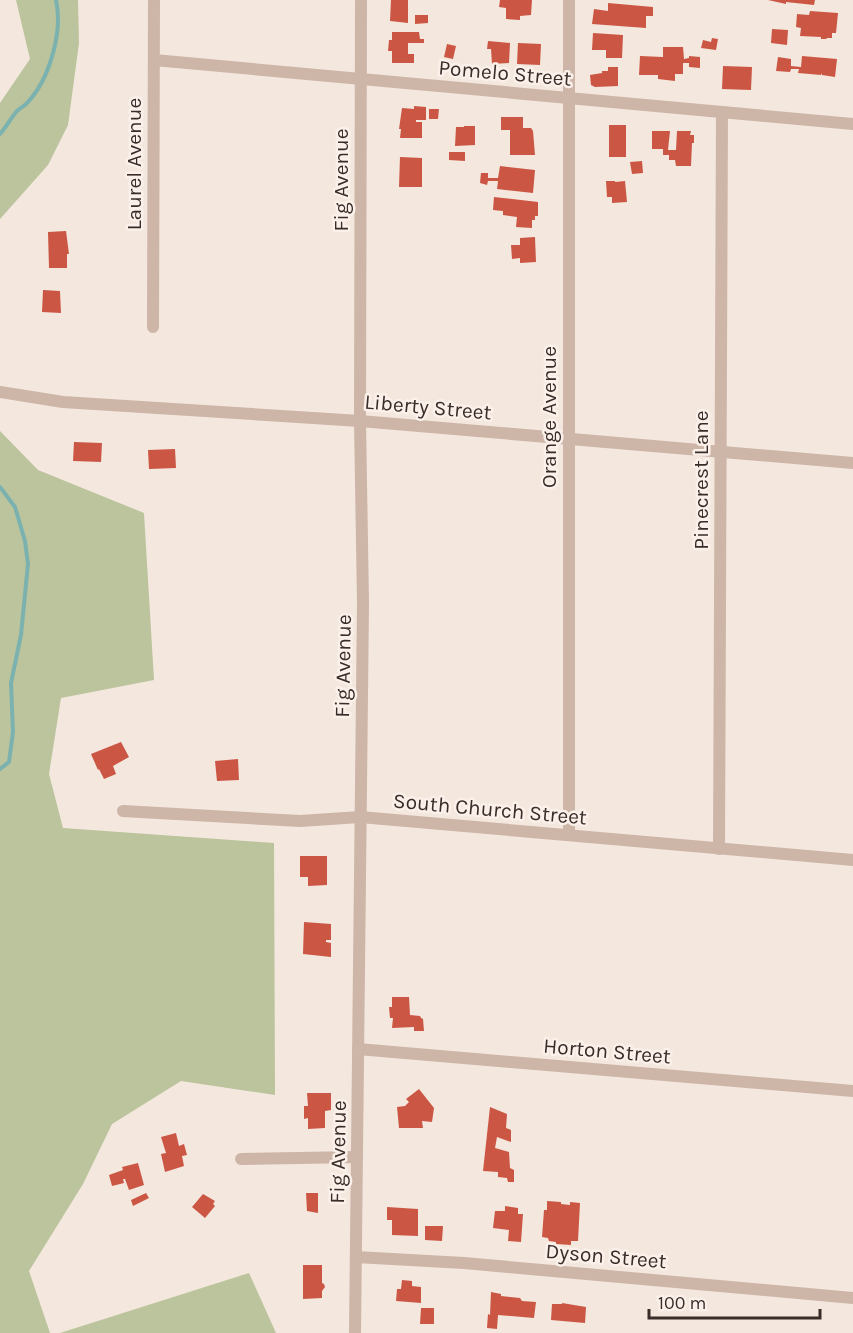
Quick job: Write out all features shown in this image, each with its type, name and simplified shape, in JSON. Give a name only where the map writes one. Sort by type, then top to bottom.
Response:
[{"type":"street","name":"Laurel Avenue","points":[[153,327],[154,0]]},
{"type":"street","name":"Fig Avenue","points":[[356,1333],[363,603],[360,421],[361,0]]},
{"type":"street","name":"Orange Avenue","points":[[568,834],[569,0]]},
{"type":"street","name":"Pomelo Street","points":[[154,60],[853,124]]},
{"type":"street","name":"Pinecrest Lane","points":[[719,849],[722,112]]},
{"type":"street","name":"Liberty Street","points":[[0,392],[63,402],[360,421],[853,463]]},
{"type":"street","name":"South Church Street","points":[[123,811],[300,821],[360,817],[853,860]]},
{"type":"street","name":"Horton Street","points":[[358,1049],[853,1091]]},
{"type":"street","points":[[241,1159],[357,1157]]},
{"type":"street","name":"Dyson Street","points":[[356,1257],[464,1263],[853,1298]]},
{"type":"green space","points":[[16,0],[78,0],[79,43],[68,125],[48,165],[0,219],[0,103],[30,59]]},
{"type":"green space","points":[[0,431],[38,470],[144,513],[154,680],[61,698],[49,774],[63,828],[274,843],[275,1095],[181,1081],[112,1124],[83,1184],[29,1271],[50,1333],[0,1333]]},
{"type":"green space","points":[[249,1273],[276,1333],[60,1333]]},
{"type":"building","points":[[391,0],[408,0],[408,23],[390,21]]},
{"type":"building","points":[[500,0],[532,0],[531,15],[520,16],[520,20],[506,19],[506,8],[499,7]]},
{"type":"building","points":[[768,0],[815,0],[814,5],[786,2],[786,4]]},
{"type":"building","points":[[608,3],[653,7],[653,16],[646,16],[646,28],[592,24],[594,9],[608,11]]},
{"type":"building","points":[[810,11],[838,13],[836,33],[832,33],[832,38],[800,36],[801,28],[796,27],[797,14],[809,15]]},
{"type":"building","points":[[415,15],[428,15],[428,23],[415,24]]},
{"type":"building","points":[[772,29],[788,30],[787,45],[771,43]]},
{"type":"building","points":[[392,32],[419,32],[420,39],[424,39],[424,43],[408,43],[408,54],[414,54],[414,63],[392,63],[392,51],[388,51]]},
{"type":"building","points":[[593,33],[623,35],[622,58],[606,58],[606,50],[592,50]]},
{"type":"building","points":[[712,38],[718,39],[716,50],[701,48],[703,40],[711,42]]},
{"type":"building","points":[[488,41],[510,43],[509,63],[492,64],[491,49],[487,49]]},
{"type":"building","points":[[518,43],[541,44],[540,65],[517,64]]},
{"type":"building","points":[[447,44],[456,46],[453,59],[444,57]]},
{"type":"building","points":[[663,47],[683,47],[684,59],[689,56],[700,57],[700,68],[689,67],[689,63],[683,63],[683,74],[675,74],[675,81],[658,79],[658,75],[639,75],[640,56],[663,57]]},
{"type":"building","points":[[802,56],[837,59],[835,77],[822,75],[822,73],[821,75],[798,73],[799,69],[791,69],[790,72],[776,71],[778,57],[791,59],[791,66],[801,67]]},
{"type":"building","points":[[723,66],[752,67],[751,90],[722,89]]},
{"type":"building","points":[[608,67],[618,67],[618,86],[595,87],[591,85],[590,75],[608,71]]},
{"type":"building","points":[[414,106],[426,107],[426,120],[416,120],[416,122],[422,122],[422,138],[400,138],[402,108],[414,109]]},
{"type":"building","points":[[429,109],[439,109],[438,119],[429,119]]},
{"type":"building","points":[[501,117],[523,117],[523,128],[531,128],[533,131],[535,155],[510,155],[510,130],[501,130]]},
{"type":"building","points":[[609,125],[626,125],[626,157],[609,157]]},
{"type":"building","points":[[475,126],[475,145],[455,146],[456,127]]},
{"type":"building","points":[[652,131],[670,131],[668,150],[676,150],[677,131],[691,131],[690,135],[694,135],[694,143],[692,143],[691,166],[676,166],[675,160],[669,160],[669,155],[663,155],[663,149],[652,149]]},
{"type":"building","points":[[449,152],[465,152],[465,161],[449,160]]},
{"type":"building","points":[[400,157],[422,158],[422,187],[399,187]]},
{"type":"building","points":[[642,161],[643,173],[632,174],[630,162]]},
{"type":"building","points":[[500,166],[535,170],[533,193],[497,189],[498,181],[488,181],[487,185],[480,183],[481,173],[488,173],[488,178],[498,178]]},
{"type":"building","points":[[606,181],[625,181],[627,202],[612,203],[612,197],[607,197]]},
{"type":"building","points":[[494,197],[538,202],[538,216],[532,220],[532,228],[516,227],[517,217],[503,215],[503,211],[493,210]]},
{"type":"building","points":[[66,231],[69,254],[67,254],[67,268],[49,268],[48,232]]},
{"type":"building","points":[[535,237],[536,262],[520,263],[520,258],[512,259],[511,245],[520,245],[520,238]]},
{"type":"building","points":[[43,290],[60,291],[61,313],[42,312]]},
{"type":"building","points":[[74,442],[102,443],[101,462],[73,461]]},
{"type":"building","points":[[175,449],[176,468],[149,469],[148,450]]},
{"type":"building","points":[[121,742],[129,757],[113,766],[116,774],[104,779],[91,754]]},
{"type":"building","points":[[238,759],[239,780],[217,781],[215,761]]},
{"type":"building","points":[[300,856],[327,856],[327,885],[308,886],[308,877],[300,877]]},
{"type":"building","points":[[304,922],[331,924],[331,940],[326,940],[326,942],[331,943],[331,957],[303,954]]},
{"type":"building","points":[[392,997],[409,997],[410,1015],[420,1016],[423,1019],[424,1031],[414,1031],[414,1027],[392,1028],[393,1018],[390,1018],[389,1007],[392,1007]]},
{"type":"building","points":[[419,1089],[434,1108],[432,1122],[422,1121],[423,1128],[399,1128],[397,1107],[405,1106],[409,1102],[406,1099]]},
{"type":"building","points":[[307,1093],[331,1093],[331,1110],[325,1111],[325,1128],[308,1129],[308,1118],[304,1119],[304,1106],[308,1106]]},
{"type":"building","points":[[490,1107],[507,1114],[506,1128],[511,1130],[511,1142],[497,1137],[495,1148],[509,1152],[510,1168],[514,1170],[514,1182],[498,1177],[498,1172],[483,1171]]},
{"type":"building","points":[[176,1133],[179,1146],[184,1144],[187,1155],[182,1156],[184,1166],[165,1172],[161,1154],[166,1153],[161,1137]]},
{"type":"building","points":[[138,1163],[144,1185],[129,1190],[123,1179],[124,1183],[112,1186],[109,1175],[123,1170],[122,1167]]},
{"type":"building","points":[[146,1193],[149,1198],[133,1206],[131,1200]]},
{"type":"building","points":[[306,1193],[318,1193],[318,1213],[307,1211]]},
{"type":"building","points":[[203,1194],[215,1201],[213,1204],[215,1206],[205,1218],[192,1207]]},
{"type":"building","points":[[547,1201],[570,1205],[570,1202],[580,1203],[578,1241],[571,1241],[571,1245],[556,1244],[542,1237]]},
{"type":"building","points":[[505,1206],[518,1208],[518,1214],[523,1214],[521,1242],[508,1241],[509,1230],[493,1228],[495,1211],[505,1211]]},
{"type":"building","points":[[387,1207],[418,1209],[418,1236],[392,1235],[392,1220],[387,1220]]},
{"type":"building","points":[[425,1226],[443,1226],[442,1241],[425,1240]]},
{"type":"building","points":[[303,1265],[322,1265],[322,1283],[325,1287],[322,1291],[322,1298],[303,1299]]},
{"type":"building","points":[[402,1280],[412,1281],[412,1286],[421,1287],[421,1303],[396,1301],[397,1289],[401,1289]]},
{"type":"building","points":[[491,1292],[501,1294],[501,1296],[520,1298],[522,1301],[536,1302],[534,1318],[498,1315],[497,1329],[487,1328]]},
{"type":"building","points":[[562,1303],[586,1307],[585,1323],[551,1320],[552,1304]]},
{"type":"building","points":[[421,1308],[434,1308],[434,1324],[420,1324]]},
{"type":"waterway","points":[[0,134],[17,111],[36,92],[43,80],[56,40],[58,26],[56,0]]},
{"type":"waterway","points":[[0,487],[15,507],[25,541],[28,564],[21,635],[11,683],[13,732],[9,762],[0,769]]}]
